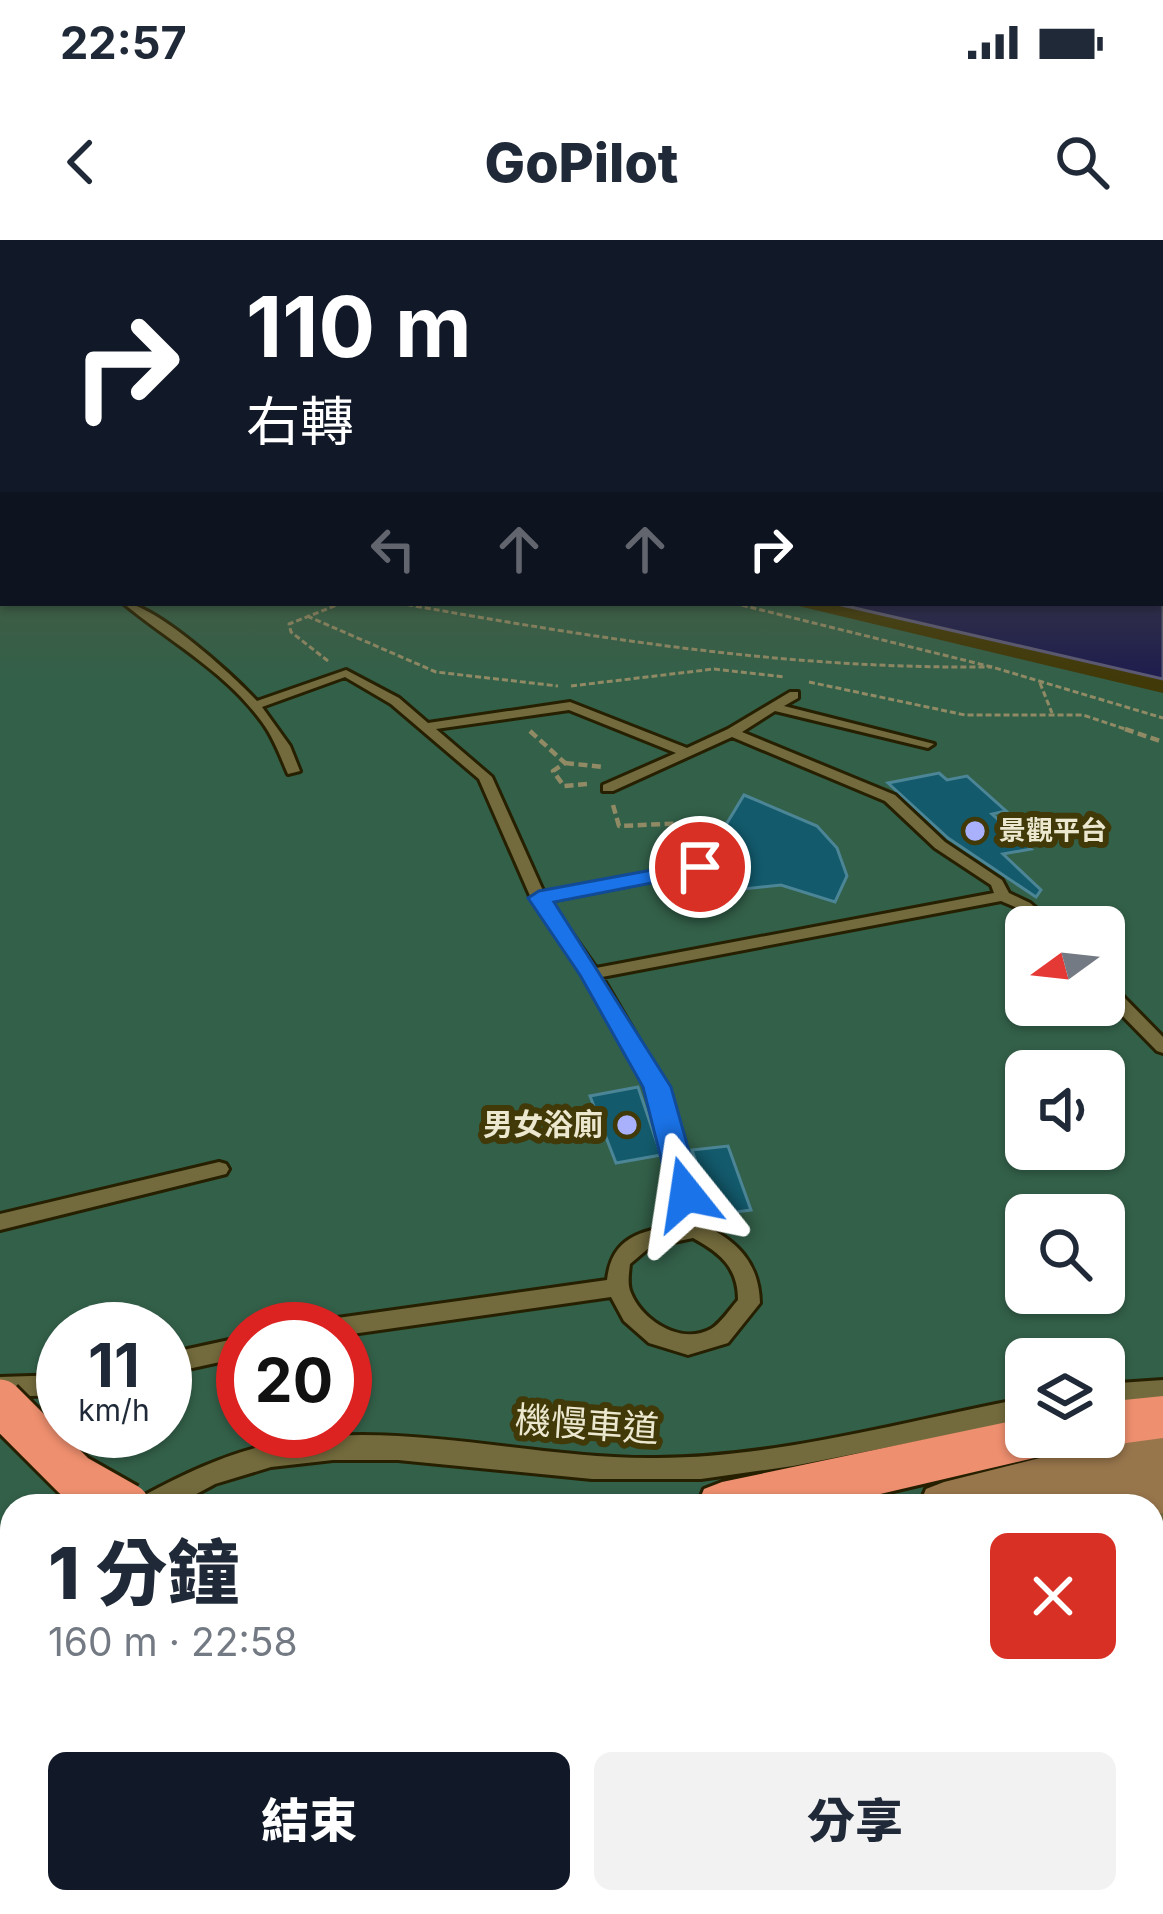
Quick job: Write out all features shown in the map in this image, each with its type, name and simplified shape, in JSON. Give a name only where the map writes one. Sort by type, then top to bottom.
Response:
[{"type":"highway","points":[[0,1402],[74,1476],[106,1494]]},
{"type":"highway","points":[[1125,1422],[1163,1417]]},
{"type":"highway","points":[[777,1494],[1005,1444]]},
{"type":"main road","points":[[990,1494],[1163,1449]]},
{"type":"lane","points":[[132,606],[224,674],[256,705],[288,750],[293,771]]},
{"type":"lane","points":[[256,705],[346,673],[395,701],[484,777],[539,898],[592,974],[657,1087],[695,1230]]},
{"type":"lane","points":[[603,781],[687,753],[794,695]]},
{"type":"lane","points":[[426,727],[577,707],[687,753]]},
{"type":"lane","points":[[773,707],[928,744]]},
{"type":"lane","points":[[732,732],[890,798],[940,845],[997,883],[1003,896]]},
{"type":"lane","points":[[539,898],[700,867]]},
{"type":"lane","points":[[592,974],[1003,896],[1025,906]]},
{"type":"lane","points":[[1125,1008],[1163,1047]]},
{"type":"lane","points":[[0,1222],[219,1169]]},
{"type":"lane","points":[[695,1230],[732,1250],[750,1284],[749,1303],[723,1334],[700,1343],[653,1336],[634,1323],[615,1288],[616,1271],[637,1242],[655,1233],[695,1230]]},
{"type":"lane","points":[[372,1322],[615,1288]]},
{"type":"lane","points":[[0,1388],[36,1386]]},
{"type":"lane","points":[[1125,1393],[1163,1390]]},
{"type":"lane","name":"機慢車道","points":[[174,1494],[218,1472],[316,1448],[360,1444],[574,1468],[660,1470],[724,1464],[1005,1412]]},
{"type":"path","points":[[334,606],[289,624],[290,632],[346,673]]},
{"type":"path","points":[[414,606],[556,633],[713,655],[884,668],[992,667]]},
{"type":"path","points":[[745,606],[992,667],[1163,718]]},
{"type":"path","points":[[307,616],[403,662],[473,680],[576,686],[714,669],[778,675],[965,715],[1052,712],[1112,721],[1163,742]]},
{"type":"path","points":[[713,655],[714,669]]},
{"type":"path","points":[[1039,680],[1052,712]]},
{"type":"path","points":[[518,713],[565,763]]},
{"type":"path","points":[[603,781],[568,788],[553,771],[565,763],[602,766],[619,826],[688,823],[692,856],[700,867]]},
{"type":"green space","points":[[0,606],[799,606],[1163,693],[1163,1494],[0,1494]]},
{"type":"shaded area","points":[[846,606],[1163,606],[1163,679]]},
{"type":"building","name":"景觀平台","points":[[939,773],[947,780],[967,776],[1006,811],[992,814],[1031,849],[1003,854],[1041,890],[1036,897],[948,838],[888,783]]},
{"type":"building","points":[[744,795],[817,826],[837,848],[847,876],[835,902],[781,885],[735,890],[731,878],[703,859],[711,848],[694,836],[727,823]]},
{"type":"building","name":"男女浴廁","points":[[638,1087],[661,1155],[616,1163],[590,1096]]},
{"type":"building","points":[[728,1146],[751,1210],[714,1215],[692,1150]]},
{"type":"place","name":"景觀平台","points":[[975,831]]},
{"type":"place","name":"男女浴廁","points":[[627,1125]]},
{"type":"route","points":[[686,1194],[657,1087],[592,974],[539,898],[700,867]]}]
